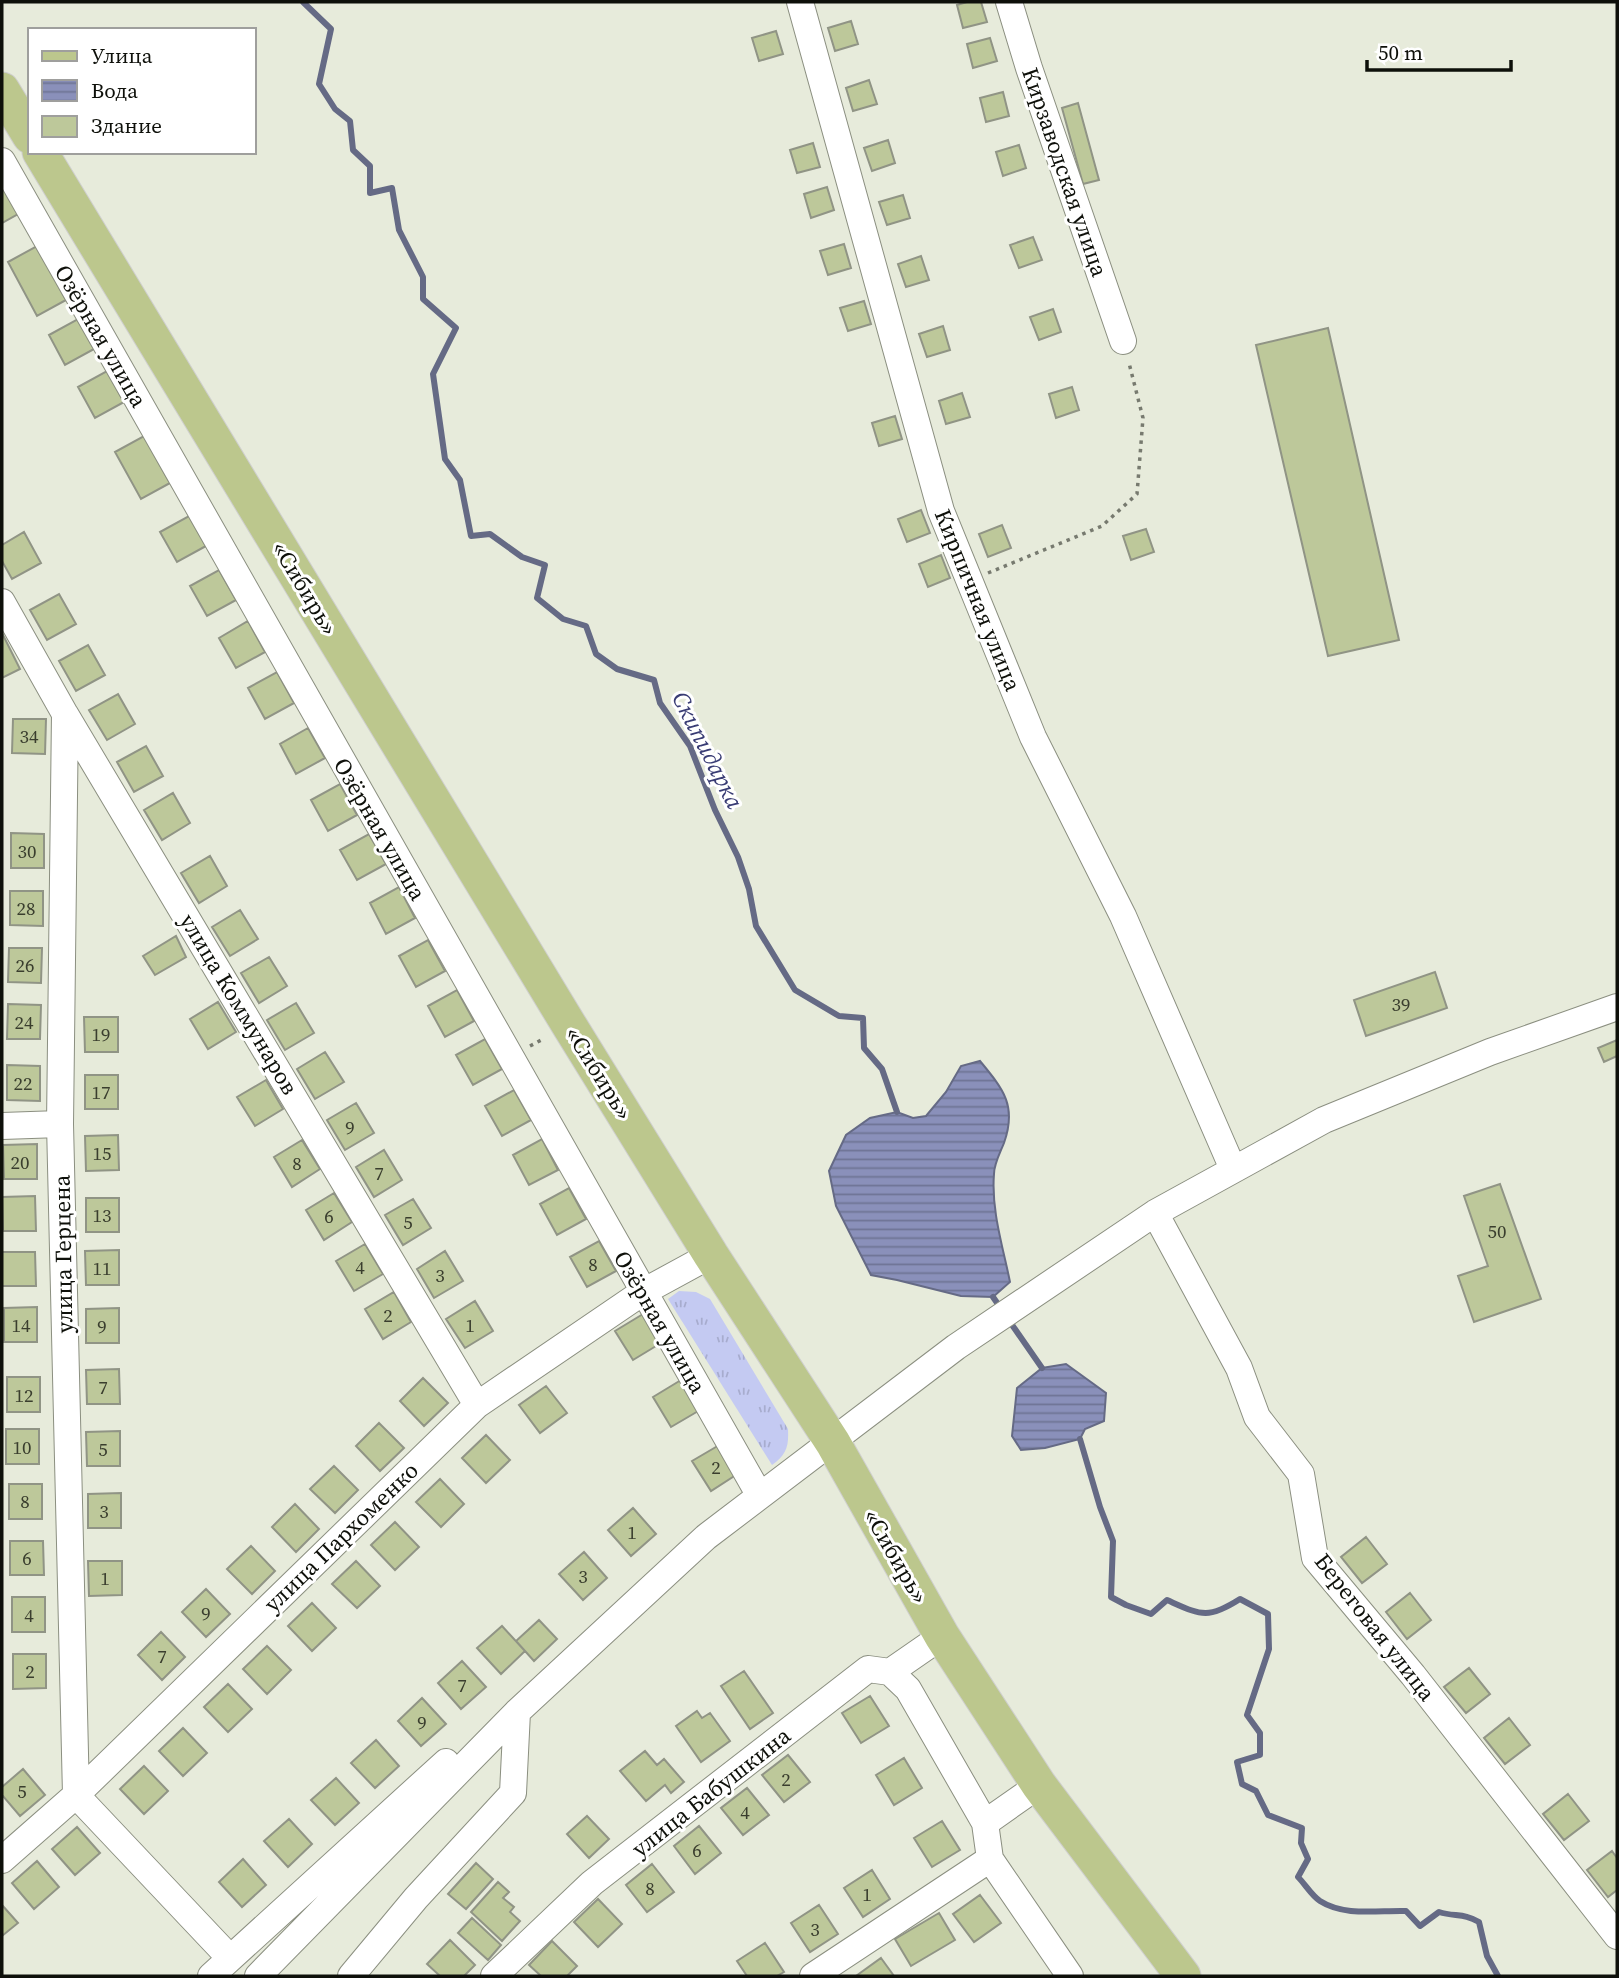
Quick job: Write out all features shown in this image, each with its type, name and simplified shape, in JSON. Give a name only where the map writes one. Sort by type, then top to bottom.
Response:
[{"type":"main road","points":[[2,90],[28,133]]},
{"type":"main road","name":"«Сибирь»","points":[[41,154],[569,1025],[711,1255],[833,1443],[942,1636],[1039,1785],[1184,1976]]},
{"type":"street","name":"Кирпичная улица","points":[[800,2],[941,511],[1033,737],[1123,916],[1233,1169]]},
{"type":"street","name":"Кирзаводская улица","points":[[1009,2],[1123,341]]},
{"type":"street","name":"Озёрная улица","points":[[2,161],[760,1496]]},
{"type":"street","name":"улица Коммунаров","points":[[2,602],[65,714],[477,1405]]},
{"type":"street","name":"улица Герцена","points":[[65,714],[60,1124],[76,1795]]},
{"type":"street","points":[[258,1976],[517,1712],[706,1537],[956,1347],[1155,1213],[1324,1120],[1490,1052],[1617,1007]]},
{"type":"street","points":[[2,1126],[60,1124]]},
{"type":"street","name":"Береговая улица","points":[[1155,1213],[1239,1368],[1257,1417],[1301,1474],[1315,1558],[1413,1675],[1617,1936]]},
{"type":"street","name":"улица Пархоменко","points":[[2,1860],[76,1795],[477,1405],[643,1292],[711,1255]]},
{"type":"street","name":"улица Бабушкина","points":[[494,1976],[592,1883],[868,1669],[890,1672],[942,1636]]},
{"type":"street","points":[[76,1795],[220,1967],[510,1704],[577,1655]]},
{"type":"street","points":[[890,1672],[908,1689],[985,1823],[990,1859],[1069,1976]]},
{"type":"street","points":[[351,1976],[416,1898],[513,1793],[517,1712]]},
{"type":"street","points":[[985,1823],[1039,1785]]},
{"type":"street","points":[[813,1976],[990,1859]]},
{"type":"path","points":[[969,581],[1102,526],[1137,494],[1143,418],[1123,341]]},
{"type":"path","points":[[510,1057],[569,1025]]},
{"type":"green space","points":[[679,1291],[696,1292],[710,1299],[788,1429],[786,1450],[772,1465],[668,1299]]},
{"type":"water","points":[[980,1061],[1002,1090],[1008,1108],[1008,1130],[995,1166],[994,1201],[1010,1282],[993,1297],[961,1296],[871,1275],[836,1206],[829,1171],[846,1135],[870,1118],[897,1112],[913,1118],[926,1116],[946,1092],[961,1066]]},
{"type":"water","points":[[1066,1364],[1106,1393],[1104,1421],[1085,1429],[1080,1439],[1045,1448],[1021,1450],[1012,1436],[1017,1388],[1042,1368]]},
{"type":"building","points":[[981,2],[987,22],[963,28],[957,5]]},
{"type":"building","points":[[851,21],[858,44],[835,51],[828,28]]},
{"type":"building","points":[[776,31],[783,54],[759,61],[752,38]]},
{"type":"building","points":[[990,38],[997,61],[973,68],[967,44]]},
{"type":"building","points":[[869,80],[877,104],[853,111],[846,88]]},
{"type":"building","points":[[1003,92],[1009,116],[986,122],[980,98]]},
{"type":"building","points":[[1078,103],[1099,180],[1083,184],[1062,108]]},
{"type":"building","points":[[888,140],[895,163],[872,171],[864,148]]},
{"type":"building","points":[[813,143],[820,167],[797,173],[790,150]]},
{"type":"building","points":[[1019,145],[1026,168],[1003,176],[996,152]]},
{"type":"building","points":[[2,183],[18,214],[2,223]]},
{"type":"building","points":[[827,187],[834,210],[811,218],[804,194]]},
{"type":"building","points":[[903,195],[910,218],[887,225],[879,202]]},
{"type":"building","points":[[1033,237],[1042,260],[1019,268],[1010,245]]},
{"type":"building","points":[[844,244],[851,268],[828,275],[820,251]]},
{"type":"building","points":[[37,246],[66,300],[37,316],[8,262]]},
{"type":"building","points":[[921,256],[929,280],[906,287],[898,264]]},
{"type":"building","points":[[864,301],[871,324],[848,331],[840,308]]},
{"type":"building","points":[[1053,309],[1061,332],[1039,340],[1030,317]]},
{"type":"building","points":[[78,319],[94,349],[65,365],[49,335]]},
{"type":"building","points":[[943,326],[950,350],[927,357],[919,334]]},
{"type":"building","points":[[1328,328],[1399,640],[1328,656],[1256,345]]},
{"type":"building","points":[[107,371],[124,402],[95,418],[78,387]]},
{"type":"building","points":[[1072,387],[1079,410],[1056,418],[1049,394]]},
{"type":"building","points":[[962,393],[970,417],[946,424],[939,401]]},
{"type":"building","points":[[895,416],[902,439],[879,446],[872,423]]},
{"type":"building","points":[[144,436],[170,483],[141,499],[115,452]]},
{"type":"building","points":[[921,510],[930,533],[907,542],[898,519]]},
{"type":"building","points":[[189,516],[206,546],[177,562],[160,532]]},
{"type":"building","points":[[1002,525],[1011,548],[988,557],[979,534]]},
{"type":"building","points":[[1146,529],[1154,552],[1131,560],[1123,536]]},
{"type":"building","points":[[24,532],[41,563],[12,579],[2,561],[2,545]]},
{"type":"building","points":[[941,555],[950,578],[928,587],[919,564]]},
{"type":"building","points":[[219,570],[236,600],[207,616],[190,586]]},
{"type":"building","points":[[59,594],[76,624],[47,640],[30,610]]},
{"type":"building","points":[[248,621],[265,652],[236,668],[219,638]]},
{"type":"building","points":[[2,633],[20,669],[2,678]]},
{"type":"building","points":[[88,645],[105,675],[76,691],[59,661]]},
{"type":"building","points":[[277,672],[294,703],[265,719],[248,688]]},
{"type":"building","points":[[118,694],[135,724],[107,740],[89,710]]},
{"type":"building","points":[[13,719],[46,719],[45,754],[12,753]]},
{"type":"building","points":[[308,728],[325,758],[296,774],[280,744]]},
{"type":"building","points":[[146,746],[163,776],[134,792],[117,762]]},
{"type":"building","points":[[340,784],[357,815],[328,831],[311,800]]},
{"type":"building","points":[[173,793],[190,823],[162,840],[144,810]]},
{"type":"building","points":[[11,833],[44,834],[44,868],[11,868]]},
{"type":"building","points":[[369,834],[386,864],[357,880],[340,850]]},
{"type":"building","points":[[210,856],[227,886],[199,903],[181,873]]},
{"type":"building","points":[[399,887],[415,918],[386,934],[370,903]]},
{"type":"building","points":[[10,891],[43,891],[43,926],[10,925]]},
{"type":"building","points":[[240,910],[258,939],[230,956],[212,927]]},
{"type":"building","points":[[176,936],[186,957],[155,975],[143,956]]},
{"type":"building","points":[[428,940],[445,971],[416,987],[399,956]]},
{"type":"building","points":[[9,948],[42,948],[41,983],[8,982]]},
{"type":"building","points":[[269,957],[287,986],[259,1003],[241,973]]},
{"type":"building","points":[[1435,972],[1447,1008],[1366,1036],[1354,1000]]},
{"type":"building","points":[[457,990],[474,1021],[445,1037],[428,1006]]},
{"type":"building","points":[[218,1002],[236,1032],[208,1049],[190,1019]]},
{"type":"building","points":[[296,1003],[314,1033],[285,1050],[267,1020]]},
{"type":"building","points":[[8,1004],[41,1005],[40,1039],[7,1039]]},
{"type":"building","points":[[84,1017],[118,1017],[118,1052],[85,1052]]},
{"type":"building","points":[[485,1039],[502,1069],[473,1085],[456,1055]]},
{"type":"building","points":[[1617,1040],[1617,1056],[1604,1062],[1598,1048]]},
{"type":"building","points":[[325,1052],[344,1082],[315,1099],[297,1069]]},
{"type":"building","points":[[7,1065],[40,1066],[40,1101],[7,1100]]},
{"type":"building","points":[[85,1075],[118,1075],[118,1109],[85,1109]]},
{"type":"building","points":[[266,1080],[283,1109],[255,1126],[237,1097]]},
{"type":"building","points":[[514,1090],[531,1120],[502,1136],[485,1106]]},
{"type":"building","points":[[356,1103],[374,1133],[345,1150],[327,1120]]},
{"type":"building","points":[[118,1135],[119,1170],[86,1171],[85,1136]]},
{"type":"building","points":[[542,1139],[558,1170],[529,1185],[513,1155]]},
{"type":"building","points":[[302,1140],[320,1169],[292,1187],[274,1157]]},
{"type":"building","points":[[37,1144],[37,1179],[4,1179],[3,1145]]},
{"type":"building","points":[[384,1150],[402,1180],[374,1197],[356,1167]]},
{"type":"building","points":[[1500,1184],[1541,1299],[1474,1322],[1458,1276],[1488,1266],[1464,1196]]},
{"type":"building","points":[[569,1188],[586,1219],[557,1235],[540,1204]]},
{"type":"building","points":[[334,1193],[352,1222],[324,1240],[306,1210]]},
{"type":"building","points":[[35,1196],[36,1231],[3,1231],[2,1197]]},
{"type":"building","points":[[86,1198],[119,1198],[119,1232],[86,1232]]},
{"type":"building","points":[[413,1199],[431,1228],[403,1245],[385,1215]]},
{"type":"building","points":[[599,1241],[616,1271],[587,1287],[570,1257]]},
{"type":"building","points":[[365,1244],[383,1274],[354,1291],[336,1261]]},
{"type":"building","points":[[119,1250],[119,1285],[86,1285],[85,1251]]},
{"type":"building","points":[[445,1251],[463,1281],[434,1298],[417,1269]]},
{"type":"building","points":[[2,1252],[35,1252],[36,1286],[2,1286]]},
{"type":"building","points":[[394,1292],[411,1322],[383,1339],[365,1309]]},
{"type":"building","points":[[475,1301],[493,1331],[465,1348],[446,1319]]},
{"type":"building","points":[[37,1307],[37,1342],[4,1342],[4,1308]]},
{"type":"building","points":[[119,1308],[119,1343],[86,1343],[86,1309]]},
{"type":"building","points":[[643,1314],[661,1343],[633,1360],[615,1331]]},
{"type":"building","points":[[119,1369],[120,1404],[87,1404],[86,1370]]},
{"type":"building","points":[[7,1377],[40,1377],[40,1412],[7,1412]]},
{"type":"building","points":[[423,1378],[448,1403],[424,1426],[400,1401]]},
{"type":"building","points":[[681,1380],[700,1410],[671,1427],[653,1397]]},
{"type":"building","points":[[546,1386],[567,1413],[540,1433],[519,1405]]},
{"type":"building","points":[[379,1423],[404,1448],[380,1471],[356,1446]]},
{"type":"building","points":[[6,1429],[39,1429],[39,1464],[6,1464]]},
{"type":"building","points":[[120,1431],[120,1466],[87,1466],[86,1432]]},
{"type":"building","points":[[486,1435],[510,1460],[486,1483],[462,1458]]},
{"type":"building","points":[[721,1444],[739,1473],[711,1491],[692,1461]]},
{"type":"building","points":[[334,1466],[358,1490],[335,1513],[310,1489]]},
{"type":"building","points":[[440,1479],[464,1504],[441,1527],[416,1502]]},
{"type":"building","points":[[9,1484],[42,1484],[42,1519],[9,1519]]},
{"type":"building","points":[[121,1493],[121,1528],[88,1528],[88,1494]]},
{"type":"building","points":[[295,1504],[319,1529],[296,1552],[272,1527]]},
{"type":"building","points":[[633,1508],[656,1534],[631,1556],[608,1530]]},
{"type":"building","points":[[395,1522],[419,1547],[395,1570],[371,1545]]},
{"type":"building","points":[[1366,1537],[1387,1564],[1362,1583],[1341,1557]]},
{"type":"building","points":[[10,1541],[43,1541],[44,1575],[10,1575]]},
{"type":"building","points":[[251,1546],[275,1571],[252,1594],[227,1569]]},
{"type":"building","points":[[584,1552],[607,1578],[583,1600],[559,1574]]},
{"type":"building","points":[[88,1561],[122,1561],[122,1595],[89,1596]]},
{"type":"building","points":[[356,1561],[380,1586],[357,1608],[332,1584]]},
{"type":"building","points":[[206,1589],[230,1614],[206,1637],[182,1612]]},
{"type":"building","points":[[1410,1593],[1431,1620],[1407,1639],[1386,1612]]},
{"type":"building","points":[[12,1597],[45,1597],[45,1632],[12,1632]]},
{"type":"building","points":[[312,1603],[336,1628],[312,1651],[288,1626]]},
{"type":"building","points":[[539,1620],[557,1639],[534,1661],[516,1641]]},
{"type":"building","points":[[502,1626],[525,1651],[501,1674],[477,1648]]},
{"type":"building","points":[[161,1632],[185,1657],[162,1680],[138,1655]]},
{"type":"building","points":[[267,1646],[291,1670],[267,1694],[243,1669]]},
{"type":"building","points":[[13,1654],[46,1654],[46,1688],[13,1689]]},
{"type":"building","points":[[462,1661],[486,1687],[461,1709],[438,1683]]},
{"type":"building","points":[[1469,1668],[1490,1694],[1466,1713],[1444,1687]]},
{"type":"building","points":[[744,1671],[773,1713],[750,1729],[721,1686]]},
{"type":"building","points":[[228,1684],[252,1709],[228,1732],[204,1707]]},
{"type":"building","points":[[870,1696],[889,1726],[861,1743],[842,1713]]},
{"type":"building","points":[[422,1698],[446,1724],[421,1746],[398,1721]]},
{"type":"building","points":[[697,1711],[702,1718],[710,1713],[730,1741],[701,1762],[676,1726]]},
{"type":"building","points":[[1509,1718],[1530,1745],[1505,1764],[1484,1738]]},
{"type":"building","points":[[183,1728],[207,1753],[183,1776],[159,1751]]},
{"type":"building","points":[[376,1740],[399,1766],[375,1788],[351,1763]]},
{"type":"building","points":[[645,1751],[657,1765],[664,1759],[684,1782],[671,1793],[665,1785],[646,1801],[620,1771]]},
{"type":"building","points":[[788,1755],[810,1782],[784,1802],[762,1775]]},
{"type":"building","points":[[904,1758],[922,1788],[894,1805],[876,1775]]},
{"type":"building","points":[[144,1766],[168,1791],[144,1814],[120,1789]]},
{"type":"building","points":[[23,1769],[45,1795],[20,1816],[2,1795],[2,1787]]},
{"type":"building","points":[[336,1778],[359,1803],[335,1825],[311,1800]]},
{"type":"building","points":[[747,1788],[769,1815],[743,1835],[721,1808]]},
{"type":"building","points":[[1568,1794],[1589,1821],[1564,1840],[1543,1814]]},
{"type":"building","points":[[587,1816],[609,1839],[589,1858],[567,1834]]},
{"type":"building","points":[[289,1819],[312,1844],[288,1867],[264,1841]]},
{"type":"building","points":[[942,1821],[960,1850],[932,1867],[914,1838]]},
{"type":"building","points":[[699,1826],[721,1853],[695,1874],[674,1846]]},
{"type":"building","points":[[77,1827],[100,1853],[75,1875],[52,1849]]},
{"type":"building","points":[[1612,1851],[1617,1858],[1617,1890],[1608,1897],[1587,1870]]},
{"type":"building","points":[[243,1859],[266,1885],[242,1907],[219,1882]]},
{"type":"building","points":[[37,1861],[59,1887],[34,1909],[12,1883]]},
{"type":"building","points":[[476,1863],[493,1879],[466,1909],[448,1894]]},
{"type":"building","points":[[652,1864],[674,1892],[647,1912],[626,1885]]},
{"type":"building","points":[[872,1870],[890,1899],[863,1917],[844,1888]]},
{"type":"building","points":[[498,1882],[509,1892],[503,1898],[514,1907],[510,1912],[520,1921],[502,1941],[471,1912]]},
{"type":"building","points":[[980,1895],[1001,1923],[974,1942],[953,1914]]},
{"type":"building","points":[[598,1899],[622,1924],[598,1947],[574,1922]]},
{"type":"building","points":[[2,1905],[18,1923],[2,1936]]},
{"type":"building","points":[[819,1905],[838,1934],[810,1952],[791,1923]]},
{"type":"building","points":[[939,1913],[955,1940],[911,1966],[895,1939]]},
{"type":"building","points":[[472,1918],[501,1945],[488,1960],[458,1933]]},
{"type":"building","points":[[450,1940],[475,1965],[464,1976],[440,1976],[427,1964]]},
{"type":"building","points":[[552,1941],[577,1966],[567,1976],[541,1976],[529,1965]]},
{"type":"building","points":[[765,1943],[784,1972],[777,1976],[747,1976],[737,1961]]},
{"type":"building","points":[[881,1958],[894,1976],[856,1976]]},
{"type":"waterway","name":"Скипидарка","points":[[303,2],[331,29],[319,84],[335,109],[350,121],[353,150],[370,166],[370,193],[392,188],[399,230],[423,277],[423,299],[456,328],[433,374],[445,459],[460,480],[471,536],[490,534],[522,557],[545,565],[537,598],[563,619],[586,626],[596,654],[617,669],[654,680],[660,703],[690,746],[715,810],[738,857],[749,889],[756,926],[795,990],[839,1016],[863,1018],[864,1048],[882,1069],[897,1112]]},
{"type":"waterway","name":"Скипидарка","points":[[993,1297],[1002,1310]]},
{"type":"waterway","name":"Скипидарка","points":[[1008,1319],[1042,1368]]},
{"type":"waterway","name":"Скипидарка","points":[[1080,1439],[1113,1541],[1111,1597],[1151,1614],[1167,1600],[1204,1613],[1219,1610],[1240,1599],[1268,1614],[1269,1649],[1247,1715],[1260,1733],[1260,1755],[1237,1762],[1242,1784],[1256,1791],[1268,1815],[1302,1828],[1301,1843],[1308,1859],[1298,1877],[1317,1899],[1340,1909],[1362,1912],[1406,1911],[1420,1926],[1439,1912],[1474,1919],[1479,1922],[1487,1956],[1498,1976]]}]
